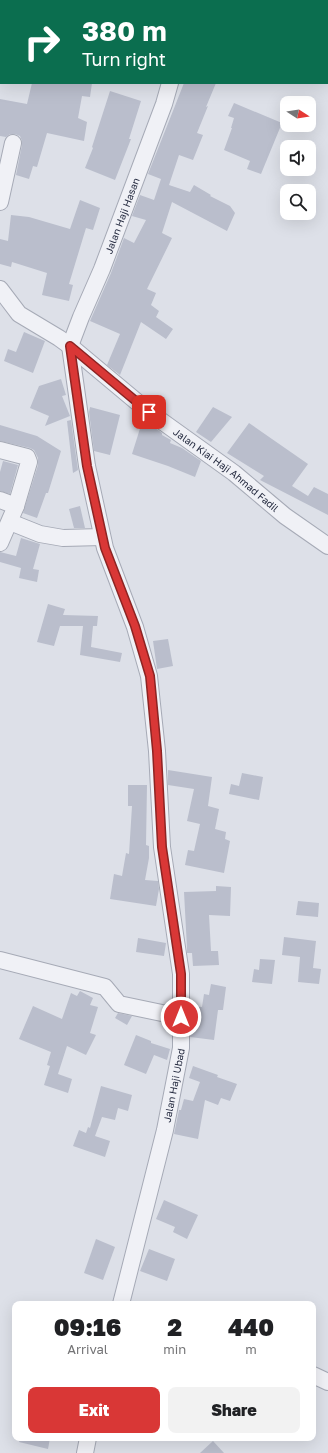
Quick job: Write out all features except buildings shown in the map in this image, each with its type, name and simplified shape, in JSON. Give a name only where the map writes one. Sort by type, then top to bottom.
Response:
[{"type":"street","name":"Jalan Haji Hasan","points":[[70,346],[108,254],[164,104],[170,84]]},
{"type":"street","points":[[0,202],[13,143]]},
{"type":"street","name":"Jalan Kiai Haji Ahmad Fadil","points":[[0,289],[19,314],[70,346],[149,412],[234,473],[285,516],[328,546]]},
{"type":"street","name":"Jalan Haji Ubad","points":[[70,346],[87,466],[102,537],[135,626],[150,676],[157,751],[162,847],[181,974],[181,1048],[165,1130],[124,1301]]},
{"type":"street","points":[[0,450],[27,457],[29,460],[16,506],[0,543]]},
{"type":"street","points":[[0,500],[16,506]]},
{"type":"street","points":[[10,522],[40,534],[62,538],[102,537]]},
{"type":"street","points":[[0,960],[105,987],[119,1004],[181,1017]]},
{"type":"street","points":[[316,1376],[328,1382]]},
{"type":"street","points":[[84,1453],[87,1441]]},
{"type":"route","points":[[149,412],[70,346],[87,466],[102,537],[135,626],[150,676],[157,751],[162,847],[181,974],[181,1017]]}]
